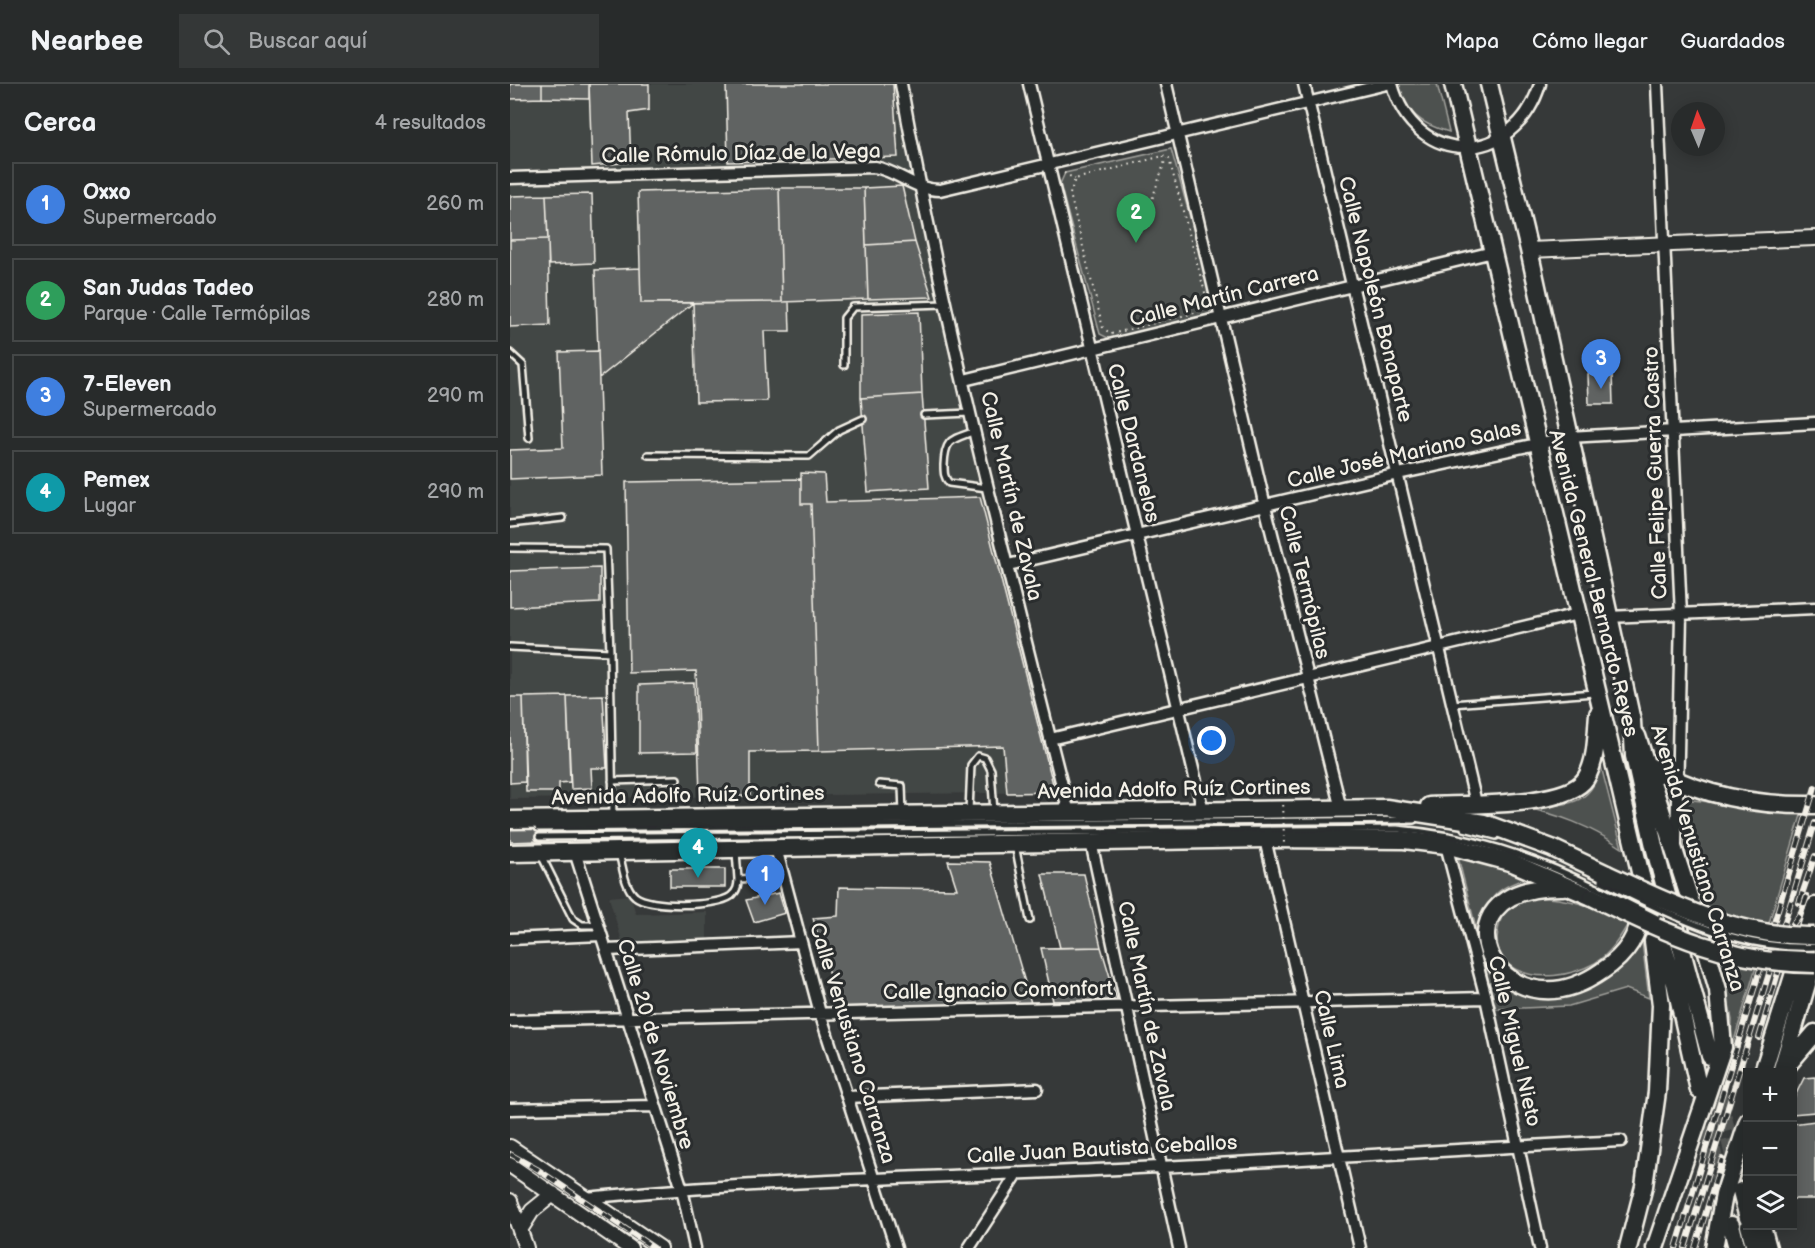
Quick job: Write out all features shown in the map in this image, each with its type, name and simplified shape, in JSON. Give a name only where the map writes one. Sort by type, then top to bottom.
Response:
[{"type":"main road","name":"Avenida General Bernardo Reyes","points":[[1453,84],[1641,876],[1675,983],[1699,1090]]},
{"type":"main road","name":"Avenida General Bernardo Reyes","points":[[1489,84],[1529,250],[1632,721],[1634,756],[1654,846],[1710,1056]]},
{"type":"main road","points":[[1386,808],[1562,796],[1586,779],[1593,757],[1598,697]]},
{"type":"main road","name":"Avenida Venustiano Carranza","points":[[1632,721],[1649,766],[1676,860],[1718,990],[1723,1047],[1655,1248]]},
{"type":"main road","points":[[1634,756],[1678,783],[1741,799],[1815,805]]},
{"type":"main road","name":"Avenida Adolfo Ruíz Cortines","points":[[510,820],[1386,808],[1444,815],[1484,823],[1552,848],[1600,877],[1738,928],[1782,935],[1815,936]]},
{"type":"main road","points":[[510,853],[539,845],[575,852],[1265,839],[1404,840],[1446,845],[1510,862],[1572,887],[1595,892],[1665,932],[1719,952],[1765,962],[1815,964]]},
{"type":"main road","points":[[1572,887],[1526,890],[1503,901],[1489,922],[1486,936],[1492,961],[1500,972],[1523,986],[1558,988],[1594,977],[1609,967],[1635,936],[1640,912],[1641,876]]},
{"type":"main road","points":[[1764,1068],[1815,906]]},
{"type":"main road","points":[[1628,1248],[1644,1186],[1657,1092],[1661,1005],[1653,947],[1654,922]]},
{"type":"main road","points":[[1782,1068],[1815,956]]},
{"type":"main road","points":[[1784,1068],[1815,1033]]},
{"type":"main road","points":[[1714,1248],[1724,1195],[1748,1122]]},
{"type":"main road","points":[[1741,1191],[1743,1199]]},
{"type":"main road","points":[[1731,1225],[1737,1248]]},
{"type":"main road","points":[[1750,1230],[1755,1248]]},
{"type":"main road","points":[[1762,1230],[1767,1248]]},
{"type":"street","name":"Calle Martín de Zavala","points":[[901,84],[920,188],[987,488],[1069,813]]},
{"type":"street","name":"Calle Dardanelos","points":[[1029,84],[1203,811]]},
{"type":"street","name":"Calle Termópilas","points":[[1166,84],[1265,506],[1341,809]]},
{"type":"street","name":"Calle Napoleón Bonaparte","points":[[1304,84],[1476,803]]},
{"type":"street","points":[[920,188],[949,188],[1389,84],[1401,108],[1418,129],[1433,139],[1450,145],[1468,147],[1486,144],[1502,138],[1521,124],[1534,105],[1540,84]]},
{"type":"street","name":"Calle Felipe Guerra Castro","points":[[1657,84],[1681,615],[1676,860]]},
{"type":"street","name":"Calle Rómulo Díaz de la Vega","points":[[510,177],[875,167],[902,175],[920,188]]},
{"type":"street","points":[[1529,250],[1815,238]]},
{"type":"street","name":"Calle Martín Carrera","points":[[964,380],[1493,252]]},
{"type":"street","name":"Calle José Mariano Salas","points":[[1008,565],[1398,474],[1569,437],[1815,423]]},
{"type":"street","points":[[1608,617],[1815,608]]},
{"type":"street","points":[[1050,739],[1578,614]]},
{"type":"street","name":"Calle Lima","points":[[1265,839],[1360,1248]]},
{"type":"street","name":"Calle Martín de Zavala","points":[[1091,842],[1179,1248]]},
{"type":"street","name":"Calle Miguel Nieto","points":[[1446,845],[1486,998],[1540,1248]]},
{"type":"street","name":"Calle Venustiano Carranza","points":[[776,848],[820,1013],[896,1248]]},
{"type":"street","name":"Calle 20 de Noviembre","points":[[575,852],[682,1189],[695,1248]]},
{"type":"street","points":[[510,939],[600,930]]},
{"type":"street","points":[[606,950],[801,942]]},
{"type":"street","name":"Calle Ignacio Comonfort","points":[[510,1021],[1486,998]]},
{"type":"street","points":[[847,1097],[1036,1089]]},
{"type":"street","points":[[510,1109],[654,1106]]},
{"type":"street","name":"Calle Juan Bautista Ceballos","points":[[586,1198],[682,1189],[874,1178],[1162,1167],[1339,1155],[1621,1141]]},
{"type":"street","points":[[510,1147],[660,1248]]},
{"type":"street","points":[[510,1165],[630,1248]]},
{"type":"street","points":[[969,1248],[1017,1174]]},
{"type":"street","points":[[515,1229],[553,1194]]},
{"type":"street","points":[[510,1201],[515,1229],[526,1248]]},
{"type":"lane","points":[[844,365],[844,318],[853,307],[947,304]]},
{"type":"lane","points":[[510,353],[522,365],[529,438]]},
{"type":"lane","points":[[924,415],[972,413]]},
{"type":"lane","points":[[648,455],[809,456],[839,430],[863,419]]},
{"type":"lane","points":[[976,431],[950,440],[944,447],[944,477],[949,483],[987,488]]},
{"type":"lane","points":[[510,524],[563,518]]},
{"type":"lane","points":[[510,548],[606,549],[613,819]]},
{"type":"lane","points":[[510,647],[610,652]]},
{"type":"lane","points":[[1452,704],[1598,697]]},
{"type":"lane","points":[[969,814],[970,765],[978,756],[985,758],[990,765],[994,814]]},
{"type":"lane","points":[[612,781],[677,779]]},
{"type":"lane","points":[[879,784],[902,786],[903,815]]},
{"type":"lane","points":[[538,828],[1411,820],[1495,835],[1581,870]]},
{"type":"lane","points":[[600,930],[582,925],[573,919],[539,845],[1397,829],[1430,831],[1488,843],[1537,860],[1595,892],[1690,933],[1756,951]]},
{"type":"lane","points":[[1014,844],[1030,920]]},
{"type":"lane","points":[[619,851],[630,890],[643,901],[671,904],[724,899],[734,893],[738,879],[736,849]]},
{"type":"lane","points":[[738,879],[784,877]]},
{"type":"lane","points":[[1600,877],[1683,920],[1736,938],[1775,946],[1815,946]]},
{"type":"lane","points":[[1764,952],[1815,956]]},
{"type":"path","points":[[1163,156],[1166,158],[1169,159],[1208,304],[1202,311],[1111,334],[1103,328],[1070,194],[1075,179],[1163,156]]},
{"type":"path","points":[[1141,232],[1166,158]]},
{"type":"path","points":[[1284,846],[1283,793],[1309,794]]},
{"type":"shaded area","points":[[510,84],[892,84],[1059,792],[510,799]]},
{"type":"shaded area","points":[[1396,84],[1437,84],[1449,132],[1429,125],[1416,116],[1410,110]]},
{"type":"shaded area","points":[[1171,149],[1214,303],[1209,314],[1110,339],[1100,334],[1060,184],[1065,173]]},
{"type":"shaded area","points":[[1600,762],[1622,848],[1574,822],[1521,807],[1562,804],[1583,797],[1597,778]]},
{"type":"shaded area","points":[[1683,799],[1802,812],[1730,1054],[1732,1020],[1726,988],[1685,852]]},
{"type":"shaded area","points":[[1458,857],[1533,877],[1509,885],[1494,896],[1485,912],[1478,936]]},
{"type":"shaded area","points":[[630,895],[636,914],[707,912],[707,942],[623,945],[609,897]]},
{"type":"shaded area","points":[[1530,897],[1558,899],[1581,904],[1628,924],[1610,951],[1595,963],[1575,971],[1554,975],[1535,975],[1518,970],[1505,961],[1498,947],[1498,928],[1508,904]]},
{"type":"shaded area","points":[[1642,942],[1649,998],[1626,989],[1569,1006],[1496,1009],[1480,949],[1486,966],[1495,978],[1508,986],[1537,994],[1569,991],[1604,979]]},
{"type":"building","points":[[510,84],[542,84],[542,98],[510,99]]},
{"type":"building","points":[[542,84],[589,84],[589,99],[542,98]]},
{"type":"building","points":[[589,84],[649,84],[649,110],[629,113],[631,162],[592,166]]},
{"type":"building","points":[[726,84],[893,84],[898,157],[728,162]]},
{"type":"building","points":[[902,186],[915,242],[866,245],[864,188]]},
{"type":"building","points":[[779,188],[864,188],[868,299],[782,302]]},
{"type":"building","points":[[779,188],[782,302],[641,303],[638,192]]},
{"type":"building","points":[[592,194],[594,263],[549,265],[546,195]]},
{"type":"building","points":[[546,195],[548,239],[510,240],[510,196]]},
{"type":"building","points":[[548,239],[550,325],[510,327],[510,240]]},
{"type":"building","points":[[915,242],[932,297],[868,299],[866,245]]},
{"type":"building","points":[[640,268],[641,303],[693,303],[599,378],[595,270]]},
{"type":"building","points":[[789,302],[790,331],[764,331],[767,401],[696,402],[693,303]]},
{"type":"building","points":[[919,312],[922,394],[861,398],[861,314]]},
{"type":"building","points":[[598,351],[602,475],[510,479],[510,450],[563,448],[559,352]]},
{"type":"building","points":[[1612,373],[1613,404],[1589,404],[1588,374]]},
{"type":"building","points":[[922,394],[929,488],[868,492],[861,398]]},
{"type":"building","points":[[801,473],[824,474],[826,502],[980,497],[1055,792],[1007,793],[1003,746],[819,751],[811,504],[801,504]]},
{"type":"building","points":[[801,479],[801,504],[811,504],[819,751],[750,752],[750,796],[700,796],[696,671],[629,673],[626,482]]},
{"type":"building","points":[[600,568],[600,603],[510,607],[510,571]]},
{"type":"building","points":[[694,683],[697,752],[639,753],[639,685]]},
{"type":"building","points":[[603,695],[607,768],[591,768],[592,788],[571,789],[567,696]]},
{"type":"building","points":[[567,696],[570,782],[559,783],[559,792],[526,792],[523,697]]},
{"type":"building","points":[[510,697],[523,697],[525,782],[510,783]]},
{"type":"building","points":[[510,824],[538,824],[539,841],[510,842]]},
{"type":"building","points":[[948,861],[990,862],[1031,1003],[838,1007],[813,918],[838,916],[839,887],[957,889]]},
{"type":"building","points":[[670,869],[725,869],[725,887],[670,887]]},
{"type":"building","points":[[1042,874],[1084,874],[1101,947],[1060,948]]},
{"type":"building","points":[[779,893],[785,913],[754,922],[746,900]]},
{"type":"building","points":[[1101,947],[1117,1000],[1053,1001],[1041,948]]},
{"type":"building","points":[[1815,1077],[1815,1112],[1797,1114],[1797,1092],[1804,1078]]},
{"type":"building","points":[[1815,1121],[1815,1199],[1797,1199],[1797,1123]]},
{"type":"tunnel","points":[[1713,1069],[1741,1191]]},
{"type":"tunnel","points":[[1702,1103],[1725,1203]]},
{"type":"railway","points":[[1676,1248],[1815,787]]},
{"type":"railway","points":[[1685,1248],[1815,823]]},
{"type":"railway","points":[[1799,903],[1815,856]]},
{"type":"railway","points":[[1793,924],[1801,913],[1807,896]]},
{"type":"railway","points":[[1759,1038],[1785,949]]},
{"type":"railway","points":[[510,1154],[537,1169],[654,1248]]},
{"type":"railway","points":[[1695,1248],[1722,1159]]},
{"type":"place","name":"San Judas Tadeo","points":[[1136,243]]},
{"type":"place","name":"7-Eleven","points":[[1601,389]]},
{"type":"place","name":"Pemex","points":[[698,878]]},
{"type":"place","name":"Oxxo","points":[[765,905]]}]
